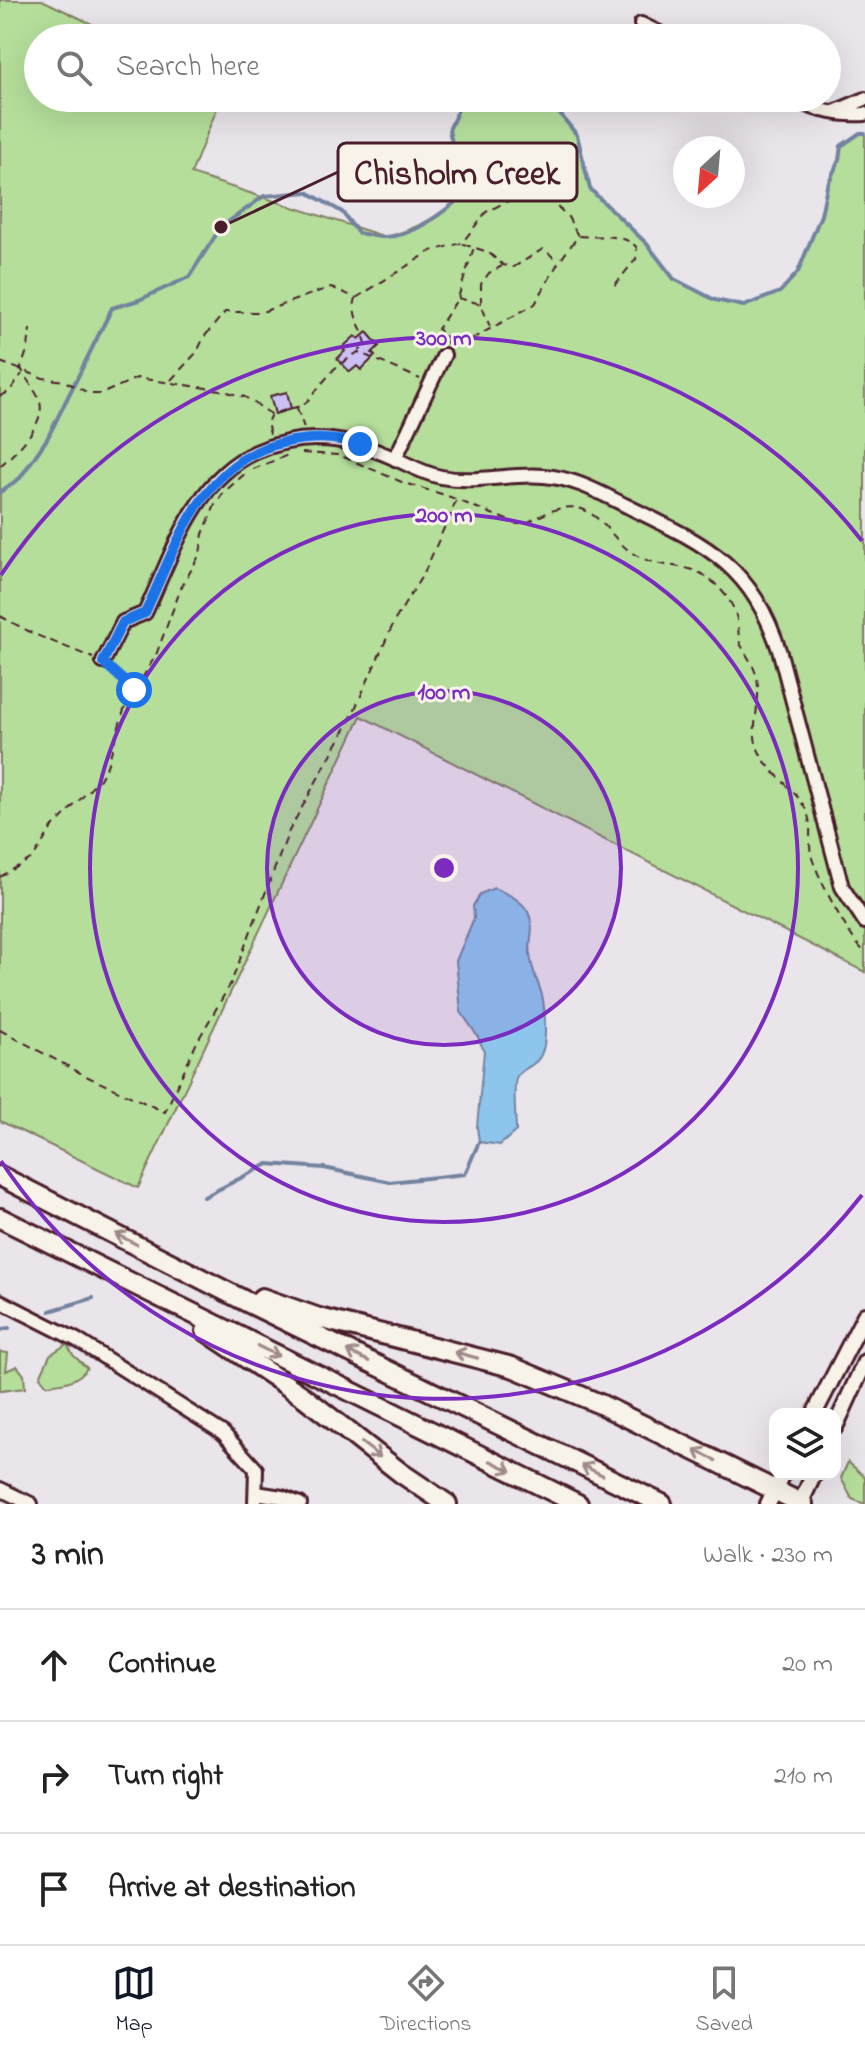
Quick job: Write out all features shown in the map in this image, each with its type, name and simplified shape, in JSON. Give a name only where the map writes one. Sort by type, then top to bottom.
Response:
[{"type":"highway","points":[[0,1176],[662,1504]]},
{"type":"highway","points":[[0,1218],[578,1504]]},
{"type":"highway","points":[[193,1274],[319,1318],[512,1367],[600,1404],[801,1504]]},
{"type":"highway","points":[[148,1292],[304,1397],[401,1473],[447,1504]]},
{"type":"main road","points":[[817,1408],[865,1315]]},
{"type":"main road","points":[[841,1414],[865,1362]]},
{"type":"main road","points":[[801,1504],[811,1480]]},
{"type":"street","points":[[841,109],[865,99]]},
{"type":"street","points":[[834,112],[865,114]]},
{"type":"street","points":[[395,459],[444,355]]},
{"type":"street","points":[[103,662],[123,622],[145,613],[192,513],[206,492],[221,475],[253,453],[306,437],[342,439],[421,471],[459,480],[544,476],[568,480],[591,488],[702,544],[736,572],[757,598],[773,630],[842,887],[865,922]]},
{"type":"street","points":[[0,1301],[77,1340],[223,1433],[256,1469],[255,1499],[282,1497],[300,1504]]},
{"type":"street","points":[[0,1489],[31,1504]]},
{"type":"path","points":[[462,243],[486,212],[516,197],[549,198],[568,217],[578,236]]},
{"type":"path","points":[[474,247],[458,298],[438,329],[448,345],[470,340],[535,304],[578,236]]},
{"type":"path","points":[[578,236],[631,240],[637,248],[636,259],[613,287]]},
{"type":"path","points":[[0,362],[43,378],[64,381],[91,394],[101,394],[137,378],[220,390],[245,397],[271,414],[304,405],[334,369],[366,345],[364,332],[353,310],[356,298],[431,251],[462,243],[488,252],[503,265],[514,267],[543,249],[557,265]]},
{"type":"path","points":[[490,328],[481,304],[481,284],[489,273],[503,265]]},
{"type":"path","points":[[169,382],[197,352],[204,337],[225,312],[262,312],[331,287],[356,298]]},
{"type":"path","points":[[458,298],[481,304]]},
{"type":"path","points":[[0,466],[17,451],[41,416],[40,401],[21,368],[30,329]]},
{"type":"path","points":[[358,352],[430,385]]},
{"type":"path","points":[[0,396],[9,392],[23,373]]},
{"type":"path","points":[[297,408],[306,437]]},
{"type":"path","points":[[0,877],[34,857],[56,823],[100,779],[125,707],[150,666],[181,588],[200,554],[203,534],[215,505],[224,492],[249,471],[295,453],[327,453],[352,459],[404,483],[517,524],[563,507],[585,509],[637,556],[657,564],[686,566],[710,578],[737,613],[739,640],[755,668],[758,690],[755,734],[759,752],[771,770],[800,799],[811,823],[812,859],[841,920],[865,952]]},
{"type":"path","points":[[0,1030],[88,1077],[165,1112],[197,1042],[231,983],[289,831],[350,720],[395,620],[425,571],[457,500]]},
{"type":"path","points":[[0,616],[34,634],[103,662],[134,690]]},
{"type":"green space","points":[[0,0],[42,0],[92,24],[24,24],[24,112],[215,112],[191,174],[386,237],[427,221],[464,195],[449,130],[457,112],[558,112],[577,135],[590,189],[647,244],[674,279],[715,300],[744,306],[780,292],[798,272],[821,215],[841,146],[865,133],[865,972],[361,716],[138,1188],[0,1121]]},
{"type":"green space","points":[[67,1344],[73,1355],[87,1368],[74,1379],[47,1385],[40,1377],[50,1355]]},
{"type":"green space","points":[[0,1352],[8,1353],[6,1371],[17,1366],[24,1375],[25,1388],[0,1391]]},
{"type":"green space","points":[[848,1462],[865,1477],[865,1504],[852,1499],[841,1478]]},
{"type":"water","points":[[494,888],[517,900],[528,912],[532,928],[531,959],[542,995],[545,1027],[540,1057],[517,1076],[514,1093],[516,1131],[500,1145],[479,1142],[477,1127],[484,1051],[461,1012],[456,961],[474,918],[473,906],[480,894]]},
{"type":"building","points":[[367,332],[379,346],[372,353],[375,356],[361,370],[357,366],[350,372],[337,359],[345,351],[342,348],[355,336],[359,339]]},
{"type":"building","points":[[287,392],[291,409],[275,414],[270,396]]},
{"type":"waterway","points":[[0,492],[20,478],[47,439],[112,308],[139,300],[189,277],[221,227],[264,196],[307,192],[342,212],[358,233],[374,236],[395,236],[427,223],[464,195],[449,130],[457,112]]},
{"type":"waterway","points":[[558,112],[577,135],[590,189],[647,244],[674,279],[715,300],[744,306],[780,292],[798,272],[821,215],[841,146],[865,133]]},
{"type":"waterway","points":[[204,1197],[268,1164],[324,1168],[390,1182],[465,1174],[479,1142]]},
{"type":"waterway","points":[[50,1311],[93,1298]]},
{"type":"waterway","points":[[0,1330],[9,1328]]},
{"type":"place","name":"Chisholm Creek","points":[[221,227]]},
{"type":"route","points":[[134,690],[103,662],[123,622],[145,613],[192,513],[221,475],[253,453],[306,437],[342,439],[360,444]]}]
